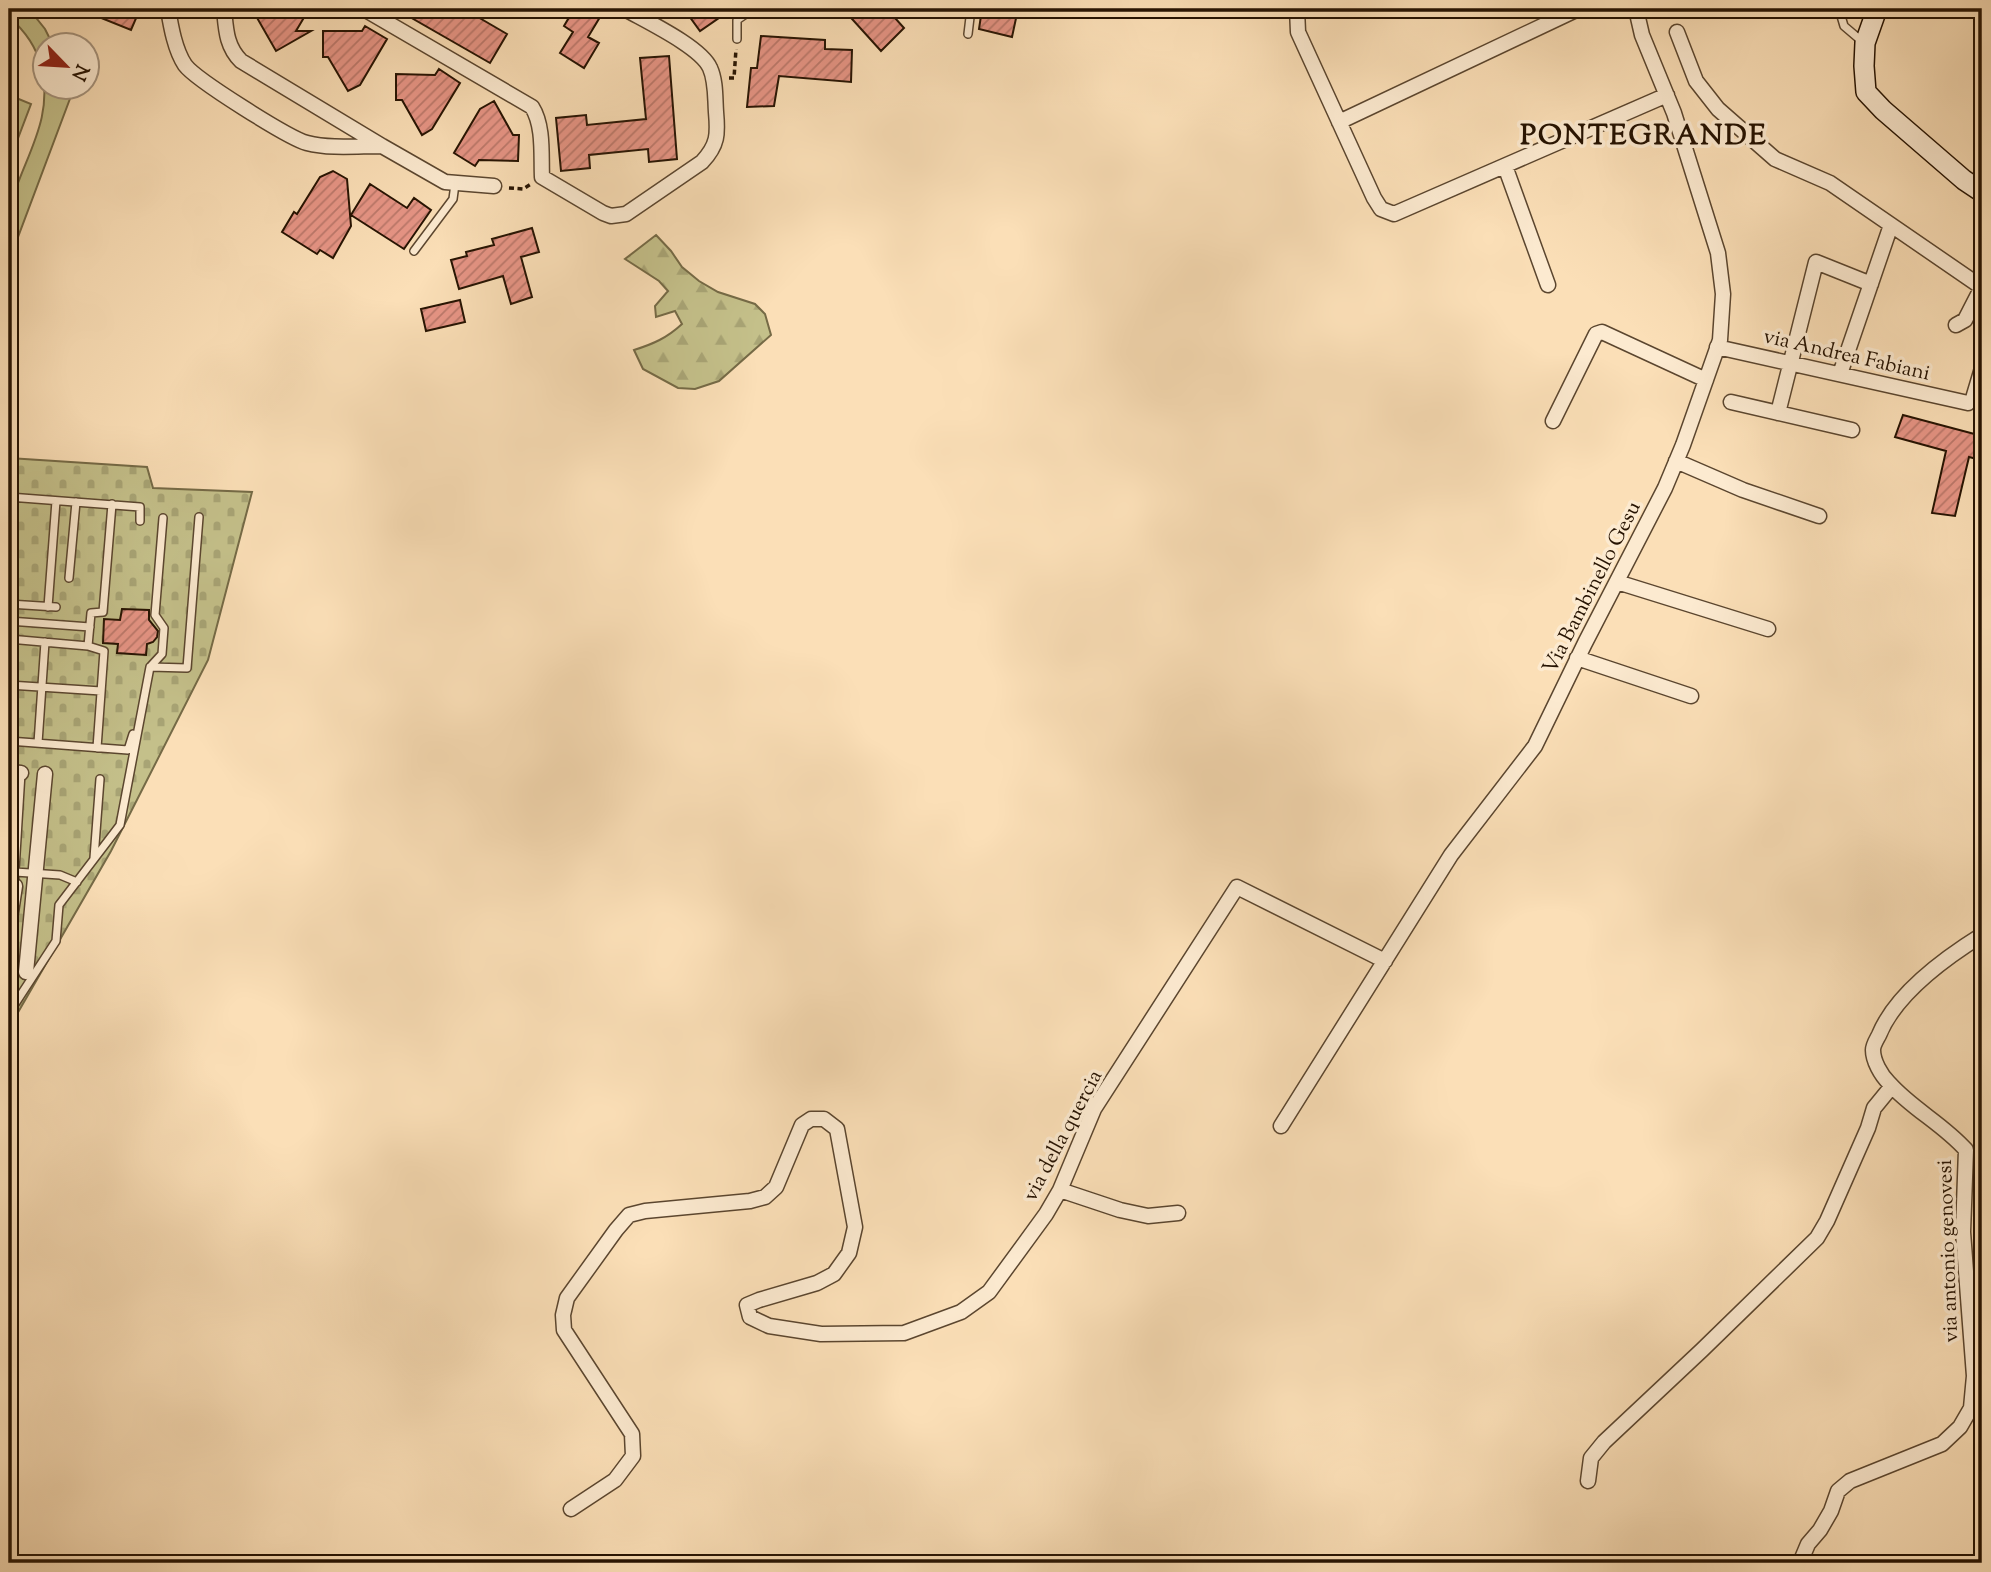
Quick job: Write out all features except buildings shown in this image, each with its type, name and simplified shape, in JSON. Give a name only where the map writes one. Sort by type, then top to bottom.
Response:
[{"type":"street","points":[[168,9],[179,51],[186,65],[209,85],[304,142],[317,145],[382,146]]},
{"type":"street","points":[[224,9],[228,42],[241,61],[435,178],[455,184],[494,186]]},
{"type":"street","points":[[364,9],[532,107],[539,124],[542,177],[611,216],[626,214],[702,162],[710,153],[718,132],[713,80],[710,68],[702,57],[692,48],[625,9]]},
{"type":"street","points":[[1297,9],[1297,32],[1339,122],[1381,209],[1394,214],[1667,96]]},
{"type":"street","points":[[1339,122],[1578,9]]},
{"type":"street","name":"Via Bambinello Gesu","points":[[1281,1126],[1451,855],[1535,746],[1665,488],[1720,340],[1723,294],[1718,253],[1667,96],[1642,35],[1636,9]]},
{"type":"street","points":[[1877,9],[1865,43],[1866,92],[1964,180],[1982,192]]},
{"type":"street","points":[[1677,32],[1696,81],[1718,109],[1775,159],[1830,183],[1982,286],[1965,320],[1956,326]]},
{"type":"street","points":[[1505,166],[1548,285]]},
{"type":"street","points":[[1840,374],[1891,225]]},
{"type":"street","points":[[1777,412],[1816,262],[1871,284]]},
{"type":"street","points":[[1553,421],[1596,334],[1602,332],[1706,380]]},
{"type":"street","name":"via Andrea Fabiani","points":[[1717,346],[1968,403]]},
{"type":"street","points":[[1731,402],[1852,430]]},
{"type":"street","points":[[1676,461],[1743,490],[1819,516]]},
{"type":"street","points":[[1617,582],[1769,628]]},
{"type":"street","points":[[1577,658],[1691,696]]},
{"type":"street","points":[[26,972],[45,774]]},
{"type":"street","points":[[9,925],[13,882]]},
{"type":"street","name":"via della quercia","points":[[571,1509],[615,1480],[633,1456],[632,1434],[564,1330],[563,1315],[567,1298],[629,1215],[765,1197],[776,1187],[802,1125],[811,1119],[824,1119],[837,1129],[855,1227],[849,1253],[834,1274],[817,1283],[747,1306],[750,1317],[769,1326],[821,1334],[904,1333],[961,1312],[989,1292],[1046,1214],[1060,1190],[1094,1109],[1237,887],[1385,961]]},
{"type":"street","name":"via antonio genovesi","points":[[1800,1563],[1808,1544],[1831,1511],[1839,1491],[1850,1481],[1942,1444],[1960,1427],[1970,1408],[1973,1376],[1964,1232],[1966,1150],[1953,1135],[1915,1109],[1892,1086],[1877,1064],[1873,1048],[1883,1024],[1908,992],[1951,955],[1982,935]]},
{"type":"street","points":[[1588,1481],[1591,1458],[1604,1441],[1817,1238],[1868,1128],[1874,1108],[1892,1086]]},
{"type":"street","points":[[1060,1190],[1119,1210],[1148,1216],[1178,1213]]},
{"type":"lane","points":[[737,39],[737,20],[753,9]]},
{"type":"lane","points":[[968,34],[971,9]]},
{"type":"lane","points":[[1839,9],[1844,26],[1865,43]]},
{"type":"lane","points":[[414,251],[453,199],[455,184]]},
{"type":"lane","points":[[1968,403],[1982,356]]},
{"type":"lane","points":[[9,568],[11,498],[140,507],[140,521]]},
{"type":"lane","points":[[9,604],[52,607],[56,501]]},
{"type":"lane","points":[[68,578],[76,502]]},
{"type":"lane","points":[[88,646],[91,613],[103,612],[112,504]]},
{"type":"lane","points":[[150,667],[187,667],[199,517]]},
{"type":"lane","points":[[9,1013],[56,941],[59,905],[120,825],[150,667],[162,654],[164,628],[155,615],[163,518]]},
{"type":"lane","points":[[27,605],[27,622]]},
{"type":"lane","points":[[9,621],[90,627]]},
{"type":"lane","points":[[9,639],[88,646],[104,651],[97,748]]},
{"type":"lane","points":[[38,743],[45,642]]},
{"type":"lane","points":[[9,685],[101,691]]},
{"type":"lane","points":[[9,741],[128,750],[142,707]]},
{"type":"lane","points":[[15,772],[19,798],[13,882],[36,873],[60,874],[76,882]]},
{"type":"lane","points":[[94,859],[100,779]]},
{"type":"lane","points":[[9,797],[19,798]]},
{"type":"lane","points":[[9,995],[20,996]]},
{"type":"path","points":[[713,80],[734,78],[737,39]]},
{"type":"path","points":[[494,186],[523,189],[542,177]]},
{"type":"green space","points":[[9,9],[29,9],[46,32],[32,32],[32,44],[9,17]]},
{"type":"green space","points":[[9,95],[31,104],[9,162]]},
{"type":"green space","points":[[69,102],[9,261],[9,213],[36,138],[44,104]]},
{"type":"green space","points":[[656,235],[682,267],[699,281],[718,292],[755,304],[765,314],[771,335],[719,381],[695,389],[678,388],[643,369],[634,350],[660,340],[682,324],[675,311],[656,317],[655,306],[668,291],[659,281],[625,259]]},
{"type":"green space","points":[[9,458],[147,467],[153,488],[252,492],[208,660],[111,851],[9,1028]]},
{"type":"district","name":"PONTEGRANDE","points":[[1644,134]]}]
